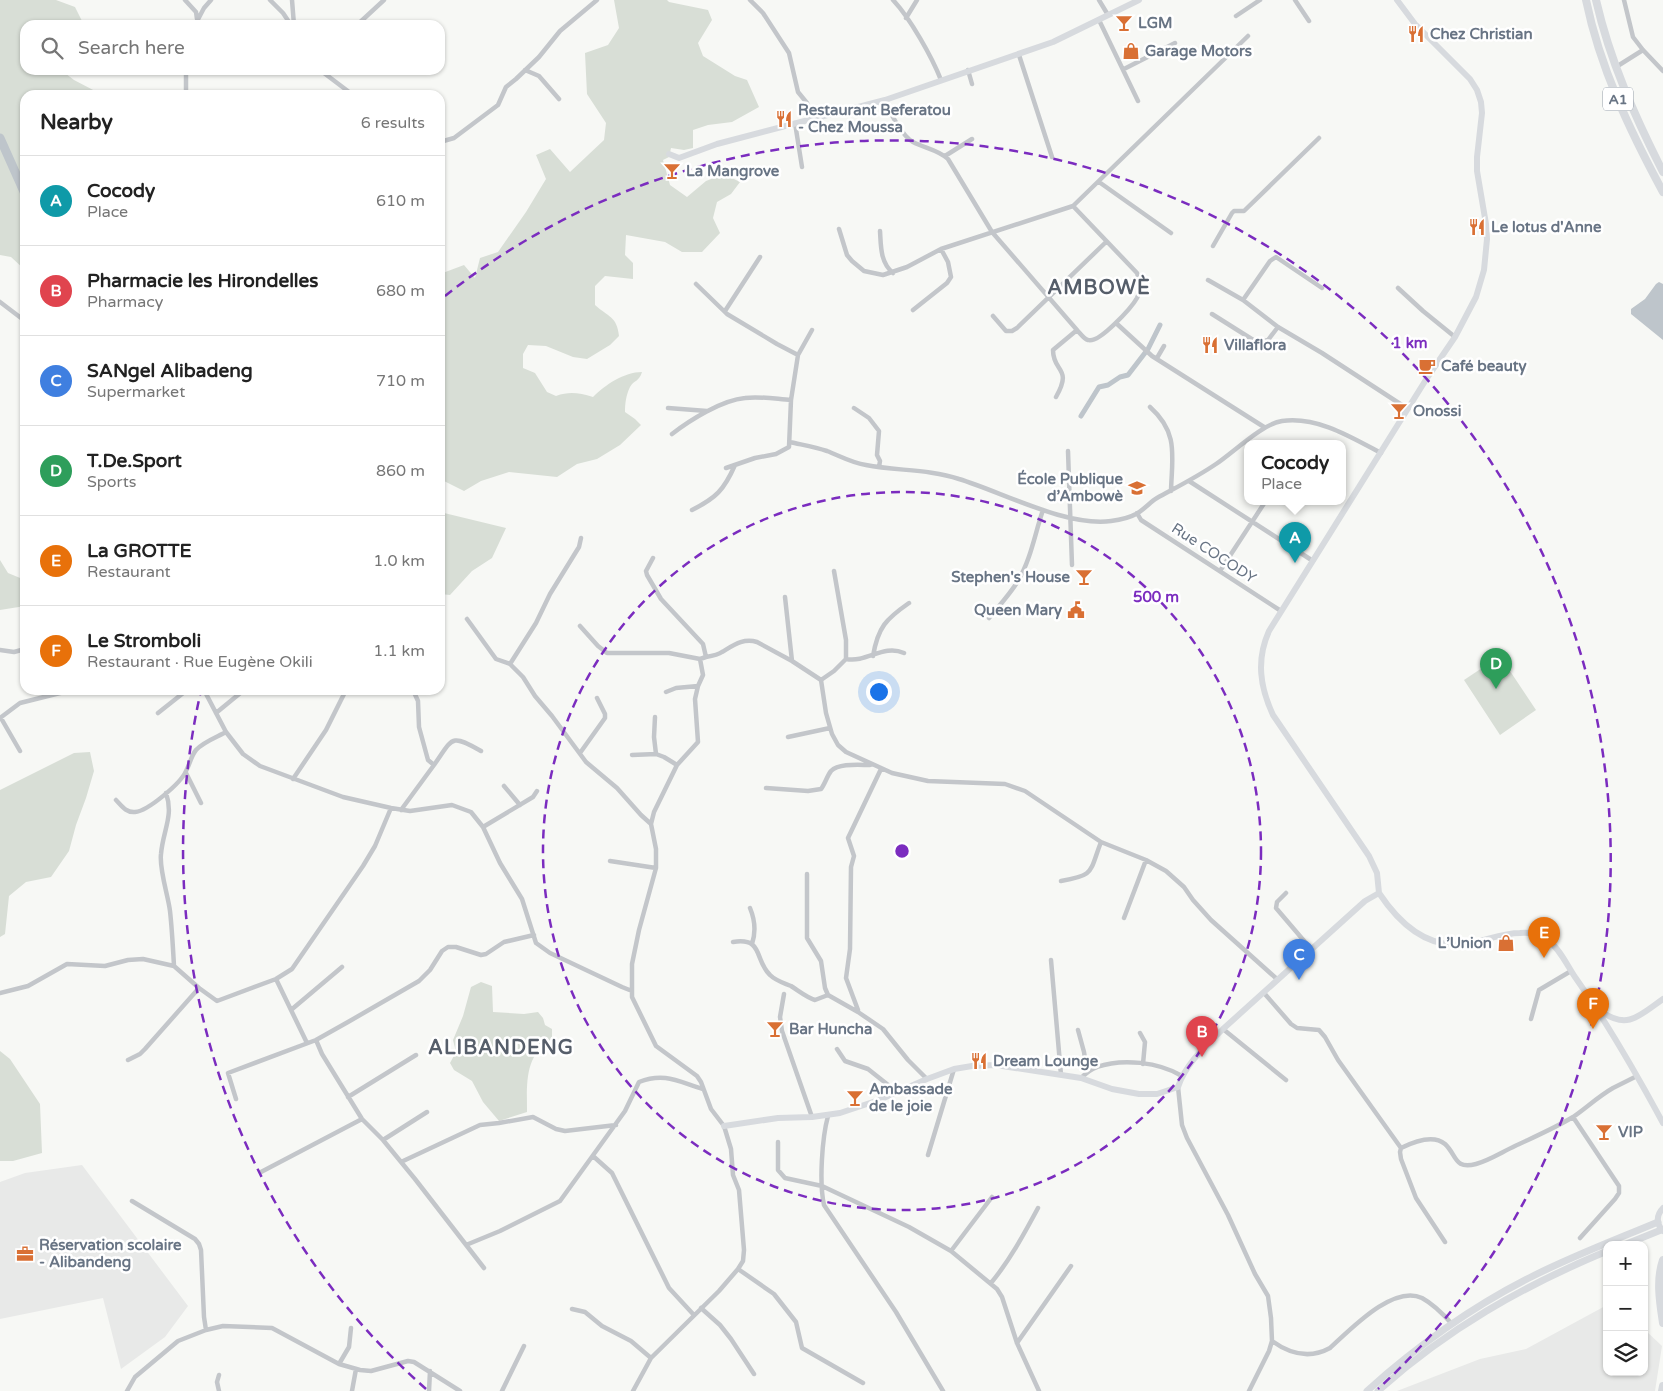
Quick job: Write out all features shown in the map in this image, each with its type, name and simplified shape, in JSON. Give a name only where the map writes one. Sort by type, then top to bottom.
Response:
[{"type":"highway","name":"A1","points":[[1586,0],[1599,51],[1622,110],[1663,192]]},
{"type":"highway","name":"A1","points":[[1596,0],[1606,37],[1633,112],[1663,172]]},
{"type":"highway","points":[[1663,1260],[1659,1285],[1663,1323]]},
{"type":"highway","points":[[1662,1391],[1663,1386]]},
{"type":"main road","points":[[669,154],[679,158],[717,144],[885,100],[1053,42],[1139,0]]},
{"type":"main road","points":[[1397,0],[1415,24],[1470,79],[1477,90],[1481,102],[1482,113],[1477,172],[1486,224],[1484,270],[1476,297],[1455,337],[1269,631],[1262,649],[1261,677],[1264,692],[1273,715],[1369,856],[1377,873],[1379,892],[1404,924],[1422,937],[1437,943],[1472,942],[1510,933],[1526,932],[1548,940],[1614,1035],[1663,1123]]},
{"type":"main road","points":[[724,1126],[778,1118],[828,1116],[858,1108],[927,1078],[954,1069],[972,1066],[996,1065],[1081,1078],[1112,1090],[1139,1094],[1157,1094],[1178,1086],[1182,1076],[1202,1049],[1365,901],[1379,892]]},
{"type":"main road","points":[[1598,1010],[1614,1020],[1623,1021],[1637,1016],[1663,999]]},
{"type":"main road","points":[[1614,1035],[1623,1021]]},
{"type":"main road","points":[[1634,1241],[1662,1230],[1658,1222],[1659,1212],[1663,1208]]},
{"type":"main road","points":[[1367,1391],[1410,1354],[1488,1301],[1528,1278],[1658,1222]]},
{"type":"main road","points":[[1378,1391],[1423,1353],[1493,1306],[1550,1276],[1603,1253]]},
{"type":"street","points":[[185,0],[193,8],[197,19]]},
{"type":"street","points":[[197,19],[211,0]]},
{"type":"street","points":[[270,0],[289,20]]},
{"type":"street","points":[[292,0],[293,20]]},
{"type":"street","points":[[362,20],[384,0]]},
{"type":"street","points":[[445,141],[454,138],[498,105],[506,87],[539,58],[560,31],[597,0]]},
{"type":"street","points":[[750,0],[763,13],[789,53],[798,92],[807,103],[812,119]]},
{"type":"street","points":[[893,0],[901,9],[924,46],[941,80]]},
{"type":"street","points":[[906,18],[917,0]]},
{"type":"street","points":[[1099,0],[1108,16]]},
{"type":"street","points":[[1236,16],[1260,0]]},
{"type":"street","points":[[1295,0],[1309,21]]},
{"type":"street","points":[[1624,0],[1631,32],[1636,42],[1663,71]]},
{"type":"street","points":[[193,8],[204,8]]},
{"type":"street","points":[[283,13],[293,11]]},
{"type":"street","points":[[1099,20],[1138,101]]},
{"type":"street","points":[[839,229],[852,261],[864,271],[882,275],[907,267],[941,249],[1073,206],[1248,36]]},
{"type":"street","points":[[1124,69],[1175,43]]},
{"type":"street","points":[[1616,67],[1643,50]]},
{"type":"street","points":[[1019,55],[1052,156]]},
{"type":"street","points":[[526,70],[539,76],[559,99]]},
{"type":"street","points":[[968,70],[972,84]]},
{"type":"street","points":[[186,75],[186,90]]},
{"type":"street","points":[[327,75],[346,90]]},
{"type":"street","points":[[885,100],[891,114],[908,138],[945,156],[992,232],[1077,330],[1091,341],[1097,340],[1116,323],[1137,299],[1142,287],[1136,273],[1073,206]]},
{"type":"street","points":[[795,124],[802,167]]},
{"type":"street","points":[[1212,246],[1232,213],[1234,211],[1244,211],[1319,138]]},
{"type":"street","points":[[945,156],[972,139]]},
{"type":"street","points":[[1099,182],[1171,233]]},
{"type":"street","points":[[880,231],[882,254],[888,268],[893,273]]},
{"type":"street","points":[[993,316],[1006,331],[1012,331],[1017,328],[1106,242]]},
{"type":"street","points":[[913,310],[947,283],[951,277],[948,262],[941,249]]},
{"type":"street","points":[[725,311],[760,257]]},
{"type":"street","points":[[1243,300],[1270,261],[1276,257],[1322,288]]},
{"type":"street","points":[[1208,280],[1243,300],[1278,327],[1408,409]]},
{"type":"street","points":[[696,284],[727,314],[798,355]]},
{"type":"street","points":[[1398,288],[1455,337]]},
{"type":"street","points":[[0,302],[20,317]]},
{"type":"street","points":[[1212,314],[1258,342],[1268,340],[1278,327]]},
{"type":"street","points":[[1116,323],[1152,356],[1158,358],[1264,427]]},
{"type":"street","points":[[726,468],[784,451],[789,447],[792,400],[798,355],[812,330]]},
{"type":"street","points":[[1056,397],[1063,385],[1064,379],[1053,356],[1053,350],[1077,330]]},
{"type":"street","points":[[1158,358],[1164,346]]},
{"type":"street","points":[[672,434],[693,418],[744,398],[792,400]]},
{"type":"street","points":[[1150,407],[1164,421],[1173,443],[1171,491]]},
{"type":"street","points":[[668,408],[708,411]]},
{"type":"street","points":[[854,408],[869,418],[879,431],[877,455],[880,461],[879,466]]},
{"type":"street","points":[[1248,440],[1264,427],[1293,420],[1312,423],[1345,434],[1380,453]]},
{"type":"street","points":[[790,442],[816,447],[852,462],[946,475],[1042,510],[1071,517],[1109,521],[1137,513],[1154,500],[1189,481],[1244,443]]},
{"type":"street","points":[[1068,451],[1072,565]]},
{"type":"street","points":[[692,510],[721,491],[735,465]]},
{"type":"street","points":[[1189,481],[1313,562]]},
{"type":"street","points":[[1220,571],[1263,505]]},
{"type":"street","points":[[989,618],[1019,579],[1037,533],[1042,510]]},
{"type":"street","name":"Rue COCODY","points":[[1137,513],[1140,520],[1280,611]]},
{"type":"street","points":[[510,664],[536,623],[550,594],[580,547],[580,538]]},
{"type":"street","points":[[653,558],[646,571],[647,575],[661,599],[703,644],[706,657]]},
{"type":"street","points":[[821,680],[834,672],[846,659],[846,640],[834,571]]},
{"type":"street","points":[[785,597],[792,661]]},
{"type":"street","points":[[873,656],[876,639],[882,627],[909,603]]},
{"type":"street","points":[[467,619],[496,659],[510,664],[523,677],[535,696],[593,768],[617,788],[651,824]]},
{"type":"street","points":[[580,626],[607,653],[669,654],[700,658],[720,654],[734,644],[751,640],[757,642],[792,661],[821,680],[830,728],[838,745],[846,752],[881,769],[928,781],[1005,784],[1034,796],[1101,842],[1156,864],[1175,878],[1212,920],[1278,980]]},
{"type":"street","points":[[0,650],[14,652],[20,650]]},
{"type":"street","points":[[846,659],[854,660],[873,656],[886,650],[898,650],[904,653]]},
{"type":"street","points":[[633,1391],[651,1358],[693,1314],[719,1291],[743,1261],[744,1250],[739,1190],[734,1174],[731,1149],[724,1126],[711,1109],[697,1076],[656,1046],[632,997],[632,964],[656,868],[656,849],[651,824],[654,812],[677,765],[698,742],[695,699],[703,675],[700,658]]},
{"type":"street","points":[[666,692],[676,688],[698,686]]},
{"type":"street","points":[[20,751],[0,718],[20,703],[52,695]]},
{"type":"street","points":[[158,713],[181,695]]},
{"type":"street","points":[[207,695],[226,732],[243,754],[260,766],[343,797],[391,808],[418,810],[452,805],[472,812],[483,827],[500,863],[522,899],[536,943],[542,948],[632,991]]},
{"type":"street","points":[[216,712],[238,695]]},
{"type":"street","points":[[293,779],[326,730],[344,695]]},
{"type":"street","points":[[415,695],[419,710],[418,722],[428,760],[434,765]]},
{"type":"street","points":[[580,753],[605,718],[604,710],[597,698]]},
{"type":"street","points":[[655,717],[654,737],[656,754]]},
{"type":"street","points":[[788,737],[830,728]]},
{"type":"street","points":[[116,800],[127,811],[136,812],[157,800],[186,773],[196,750],[226,732]]},
{"type":"street","points":[[401,810],[453,741],[462,740],[481,751]]},
{"type":"street","points":[[632,755],[656,754],[677,765]]},
{"type":"street","points":[[766,788],[808,791],[821,789],[833,769],[872,765]]},
{"type":"street","points":[[858,1012],[846,978],[850,949],[851,867],[854,856],[848,838],[881,769]]},
{"type":"street","points":[[186,773],[201,803]]},
{"type":"street","points":[[504,786],[520,805]]},
{"type":"street","points":[[483,827],[520,805],[538,791]]},
{"type":"street","points":[[166,793],[170,812],[164,829],[160,856],[170,911],[174,966]]},
{"type":"street","points":[[0,993],[28,986],[66,964],[105,966],[143,958],[174,966],[214,1000],[220,1000],[276,979],[292,969],[359,873],[375,846],[391,808]]},
{"type":"street","points":[[1061,881],[1083,877],[1089,873],[1101,842]]},
{"type":"street","points":[[1124,918],[1146,860]]},
{"type":"street","points":[[610,861],[656,868]]},
{"type":"street","points":[[806,874],[807,938],[821,960],[825,988],[828,995],[883,1029],[908,1060],[927,1078]]},
{"type":"street","points":[[1286,893],[1277,902],[1276,908],[1311,949]]},
{"type":"street","points":[[750,908],[754,925],[752,944]]},
{"type":"street","points":[[236,1099],[228,1073],[316,1040],[419,981],[430,970],[442,951],[456,947],[481,955],[486,954],[504,942],[534,935]]},
{"type":"street","points":[[733,942],[744,940],[752,944],[765,968],[775,979],[815,1000],[822,999],[828,995]]},
{"type":"street","points":[[1051,960],[1061,1075]]},
{"type":"street","points":[[291,1010],[342,967]]},
{"type":"street","points":[[1531,1019],[1539,990],[1571,971]]},
{"type":"street","points":[[276,979],[307,1043]]},
{"type":"street","points":[[128,1060],[145,1049],[198,988]]},
{"type":"street","points":[[1264,992],[1291,1024],[1297,1028],[1316,1029],[1322,1033],[1344,1068],[1402,1148]]},
{"type":"street","points":[[784,994],[780,1017],[782,1031],[812,1117]]},
{"type":"street","points":[[1223,1029],[1286,1080]]},
{"type":"street","points":[[1078,1030],[1087,1072]]},
{"type":"street","points":[[1140,1033],[1145,1042],[1143,1064]]},
{"type":"street","points":[[316,1040],[322,1054],[362,1119],[383,1140],[484,1268]]},
{"type":"street","points":[[837,1049],[845,1061],[868,1069],[897,1092]]},
{"type":"street","points":[[348,1097],[416,1055]]},
{"type":"street","points":[[1081,1078],[1098,1066],[1114,1064],[1143,1064],[1164,1068],[1182,1076]]},
{"type":"street","points":[[928,1155],[954,1069]]},
{"type":"street","points":[[1445,1242],[1416,1198],[1401,1159],[1400,1152],[1402,1148],[1418,1141],[1439,1140],[1446,1145],[1454,1160],[1466,1166],[1494,1157],[1572,1117],[1613,1088],[1637,1076]]},
{"type":"street","points":[[466,1245],[508,1228],[560,1201],[616,1125],[639,1082],[655,1078],[674,1079],[703,1089]]},
{"type":"street","points":[[1178,1086],[1182,1125],[1187,1138],[1268,1296],[1272,1341],[1249,1391]]},
{"type":"street","points":[[383,1140],[427,1112]]},
{"type":"street","points":[[828,1116],[825,1127],[822,1186],[824,1205],[896,1312],[943,1391]]},
{"type":"street","points":[[401,1162],[480,1125],[533,1117],[556,1129],[565,1131],[616,1125]]},
{"type":"street","points":[[1572,1117],[1619,1186],[1619,1193],[1615,1199],[1580,1238]]},
{"type":"street","points":[[261,1172],[362,1119]]},
{"type":"street","points":[[778,1142],[778,1170],[785,1178],[822,1186],[909,1227],[951,1251],[997,1289],[1002,1297],[1017,1342],[1039,1391]]},
{"type":"street","points":[[593,1156],[612,1173],[669,1288],[693,1314]]},
{"type":"street","points":[[951,1251],[992,1197]]},
{"type":"street","points":[[132,1201],[195,1239],[200,1244],[206,1330]]},
{"type":"street","points":[[990,1283],[1000,1272],[1020,1242],[1038,1208]]},
{"type":"street","points":[[1017,1342],[1071,1266]]},
{"type":"street","points":[[738,1269],[774,1294],[796,1322],[802,1348],[863,1382]]},
{"type":"street","points":[[1272,1341],[1295,1354],[1308,1355],[1322,1352],[1330,1348],[1382,1305],[1402,1296],[1414,1296],[1423,1299],[1452,1324]]},
{"type":"street","points":[[701,1308],[726,1332],[754,1374]]},
{"type":"street","points":[[572,1309],[585,1312],[598,1323],[631,1341],[651,1358]]},
{"type":"street","points":[[127,1391],[135,1377],[178,1340],[222,1326],[272,1328],[340,1364],[356,1369],[371,1370],[408,1361],[414,1362],[460,1391]]},
{"type":"street","points":[[340,1364],[349,1347],[351,1328]]},
{"type":"street","points":[[502,1391],[524,1346]]},
{"type":"street","points":[[352,1391],[356,1369]]},
{"type":"street","points":[[429,1391],[430,1371]]},
{"type":"street","points":[[219,1375],[217,1382],[220,1391]]},
{"type":"shaded area","points":[[0,0],[56,0],[75,7],[82,20],[20,20],[20,75],[68,75],[93,90],[20,90],[20,265],[11,257],[0,255]]},
{"type":"shaded area","points":[[614,0],[667,0],[708,10],[712,20],[698,43],[703,56],[735,76],[747,80],[759,107],[732,122],[708,125],[693,130],[693,148],[684,150],[671,148],[669,157],[663,160],[670,185],[687,197],[706,181],[724,174],[740,182],[731,194],[717,202],[713,218],[720,233],[702,252],[682,252],[665,242],[626,235],[625,255],[633,263],[633,279],[605,276],[595,286],[595,305],[614,321],[618,329],[619,336],[610,345],[587,359],[573,357],[546,346],[528,345],[523,354],[523,368],[535,373],[547,392],[556,396],[574,393],[593,397],[615,380],[628,374],[642,372],[630,387],[625,409],[625,412],[641,425],[620,445],[597,459],[577,464],[557,477],[509,472],[481,481],[464,491],[445,482],[445,272],[464,265],[475,278],[480,258],[498,252],[546,179],[536,155],[550,149],[570,172],[604,140],[606,123],[587,94],[585,53],[608,45],[619,28]]},
{"type":"shaded area","points":[[1659,282],[1663,284],[1663,340],[1631,314],[1631,309],[1645,299]]},
{"type":"shaded area","points":[[445,513],[506,528],[492,558],[472,571],[450,595],[445,594]]},
{"type":"shaded area","points":[[0,560],[8,573],[20,578],[20,607],[0,610]]},
{"type":"shaded area","points":[[1500,656],[1536,710],[1500,735],[1464,680]]},
{"type":"shaded area","points":[[90,752],[94,771],[69,851],[51,877],[26,882],[9,896],[5,934],[0,937],[0,790],[74,753]]},
{"type":"shaded area","points":[[481,982],[492,986],[493,1012],[524,1014],[538,1012],[543,1018],[545,1025],[552,1029],[552,1039],[536,1053],[529,1071],[527,1112],[499,1121],[483,1102],[472,1081],[454,1070],[450,1063],[456,1052],[453,1040],[463,1016],[471,987]]},
{"type":"shaded area","points":[[0,1051],[10,1059],[40,1104],[42,1153],[13,1161],[0,1161]]},
{"type":"shaded area","points":[[82,1165],[188,1306],[165,1337],[121,1369],[103,1298],[0,1319],[0,1182],[25,1173]]},
{"type":"shaded area","points":[[1603,1307],[1603,1376],[1648,1376],[1648,1333],[1662,1346],[1655,1391],[1397,1391],[1480,1359],[1526,1349]]},
{"type":"waterway","points":[[0,138],[20,183]]},
{"type":"waterway","points":[[1081,416],[1099,387],[1108,385],[1120,377],[1128,375],[1148,349],[1160,325]]},
{"type":"place","name":"LGM","points":[[1124,23]]},
{"type":"place","name":"Chez Christian","points":[[1416,34]]},
{"type":"place","name":"Garage Motors","points":[[1131,51]]},
{"type":"place","name":"Restaurant Beferatou - Chez Moussa","points":[[784,119]]},
{"type":"place","name":"La Mangrove","points":[[672,171]]},
{"type":"place","name":"Le lotus d'Anne","points":[[1477,227]]},
{"type":"place","name":"Villaflora","points":[[1210,345]]},
{"type":"place","name":"Café beauty","points":[[1427,366]]},
{"type":"place","name":"Onossi","points":[[1399,411]]},
{"type":"place","name":"École Publique d’Ambowè","points":[[1137,488]]},
{"type":"place","name":"Cocody","points":[[1295,563]]},
{"type":"place","name":"Stephen's House","points":[[1084,577]]},
{"type":"place","name":"Queen Mary","points":[[1076,610]]},
{"type":"place","name":"T.De.Sport","points":[[1496,689]]},
{"type":"place","name":"L’Union","points":[[1506,943]]},
{"type":"place","name":"La GROTTE","points":[[1544,958]]},
{"type":"place","name":"SANgel Alibadeng","points":[[1299,980]]},
{"type":"place","name":"Bar Huncha","points":[[775,1029]]},
{"type":"place","name":"Le Stromboli","points":[[1593,1029]]},
{"type":"place","name":"Pharmacie les Hirondelles","points":[[1202,1057]]},
{"type":"place","name":"Dream Lounge","points":[[979,1061]]},
{"type":"place","name":"Ambassade de le joie","points":[[855,1098]]},
{"type":"place","name":"VIP","points":[[1604,1132]]},
{"type":"place","name":"Réservation scolaire - Alibandeng","points":[[25,1254]]},
{"type":"district","name":"AMBOWÈ","points":[[1099,287]]},
{"type":"district","name":"ALIBANDENG","points":[[501,1047]]}]
